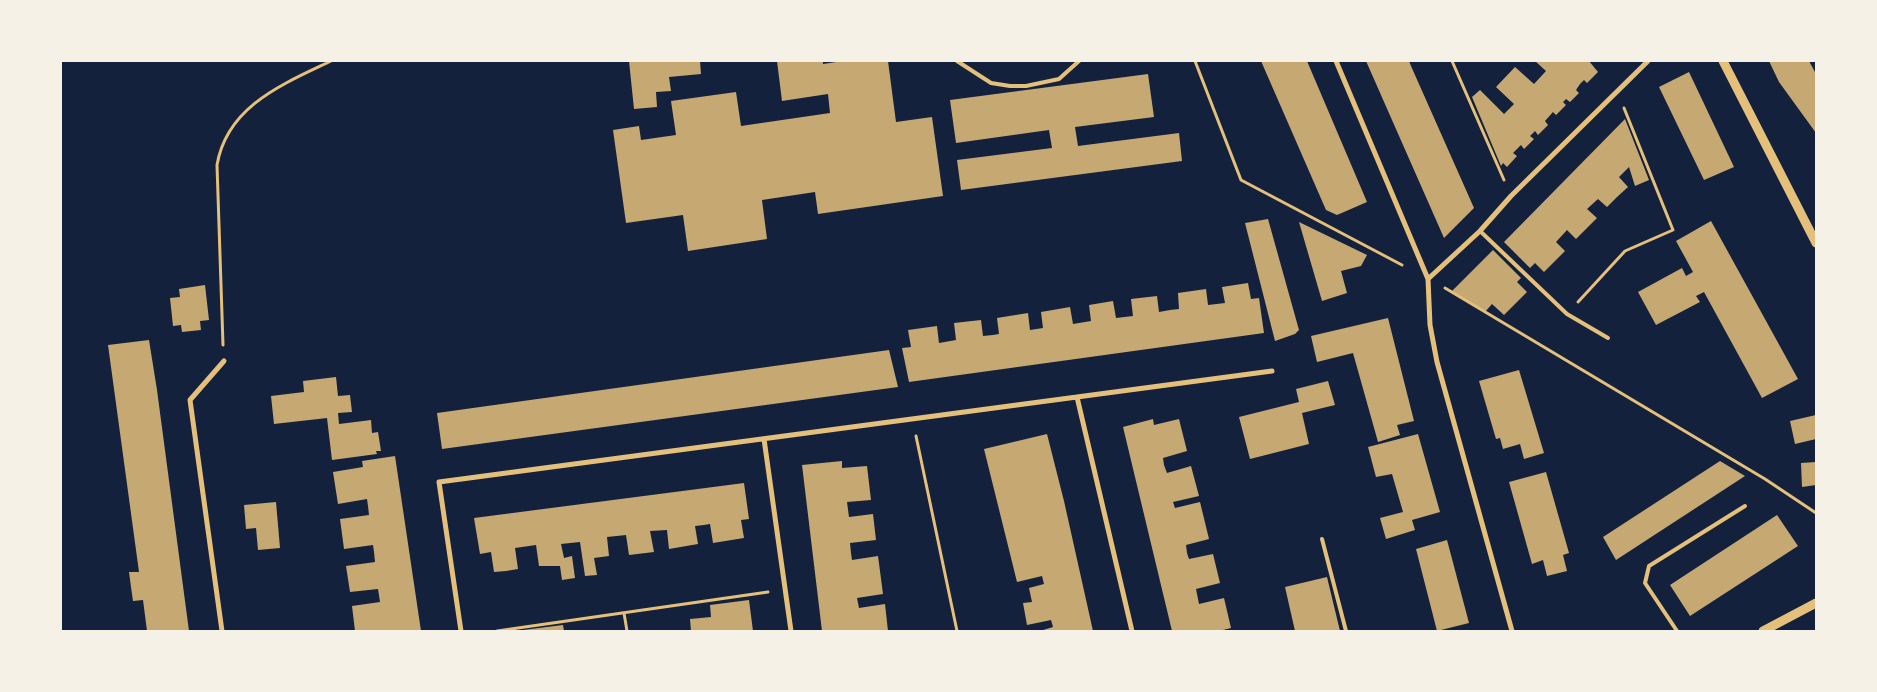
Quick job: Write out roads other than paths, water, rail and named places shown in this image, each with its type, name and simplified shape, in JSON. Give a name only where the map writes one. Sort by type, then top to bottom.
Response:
[{"type":"street","points":[[1336,61],[1428,279],[1430,325],[1437,362],[1512,631]]},
{"type":"street","points":[[1428,279],[1480,231],[1511,196],[1648,61]]},
{"type":"street","points":[[1723,61],[1816,243]]},
{"type":"street","points":[[222,631],[190,400],[224,361]]},
{"type":"street","points":[[461,631],[439,482],[1272,371]]},
{"type":"street","points":[[1077,398],[1132,631]]},
{"type":"street","points":[[764,439],[791,631]]},
{"type":"street","points":[[1763,631],[1816,602]]},
{"type":"lane","points":[[957,61],[991,83],[1026,86],[1059,79],[1079,61]]},
{"type":"lane","points":[[1480,231],[1567,314],[1608,338]]},
{"type":"lane","points":[[1677,631],[1645,583],[1648,566],[1745,506]]},
{"type":"lane","points":[[1322,538],[1346,631]]}]
